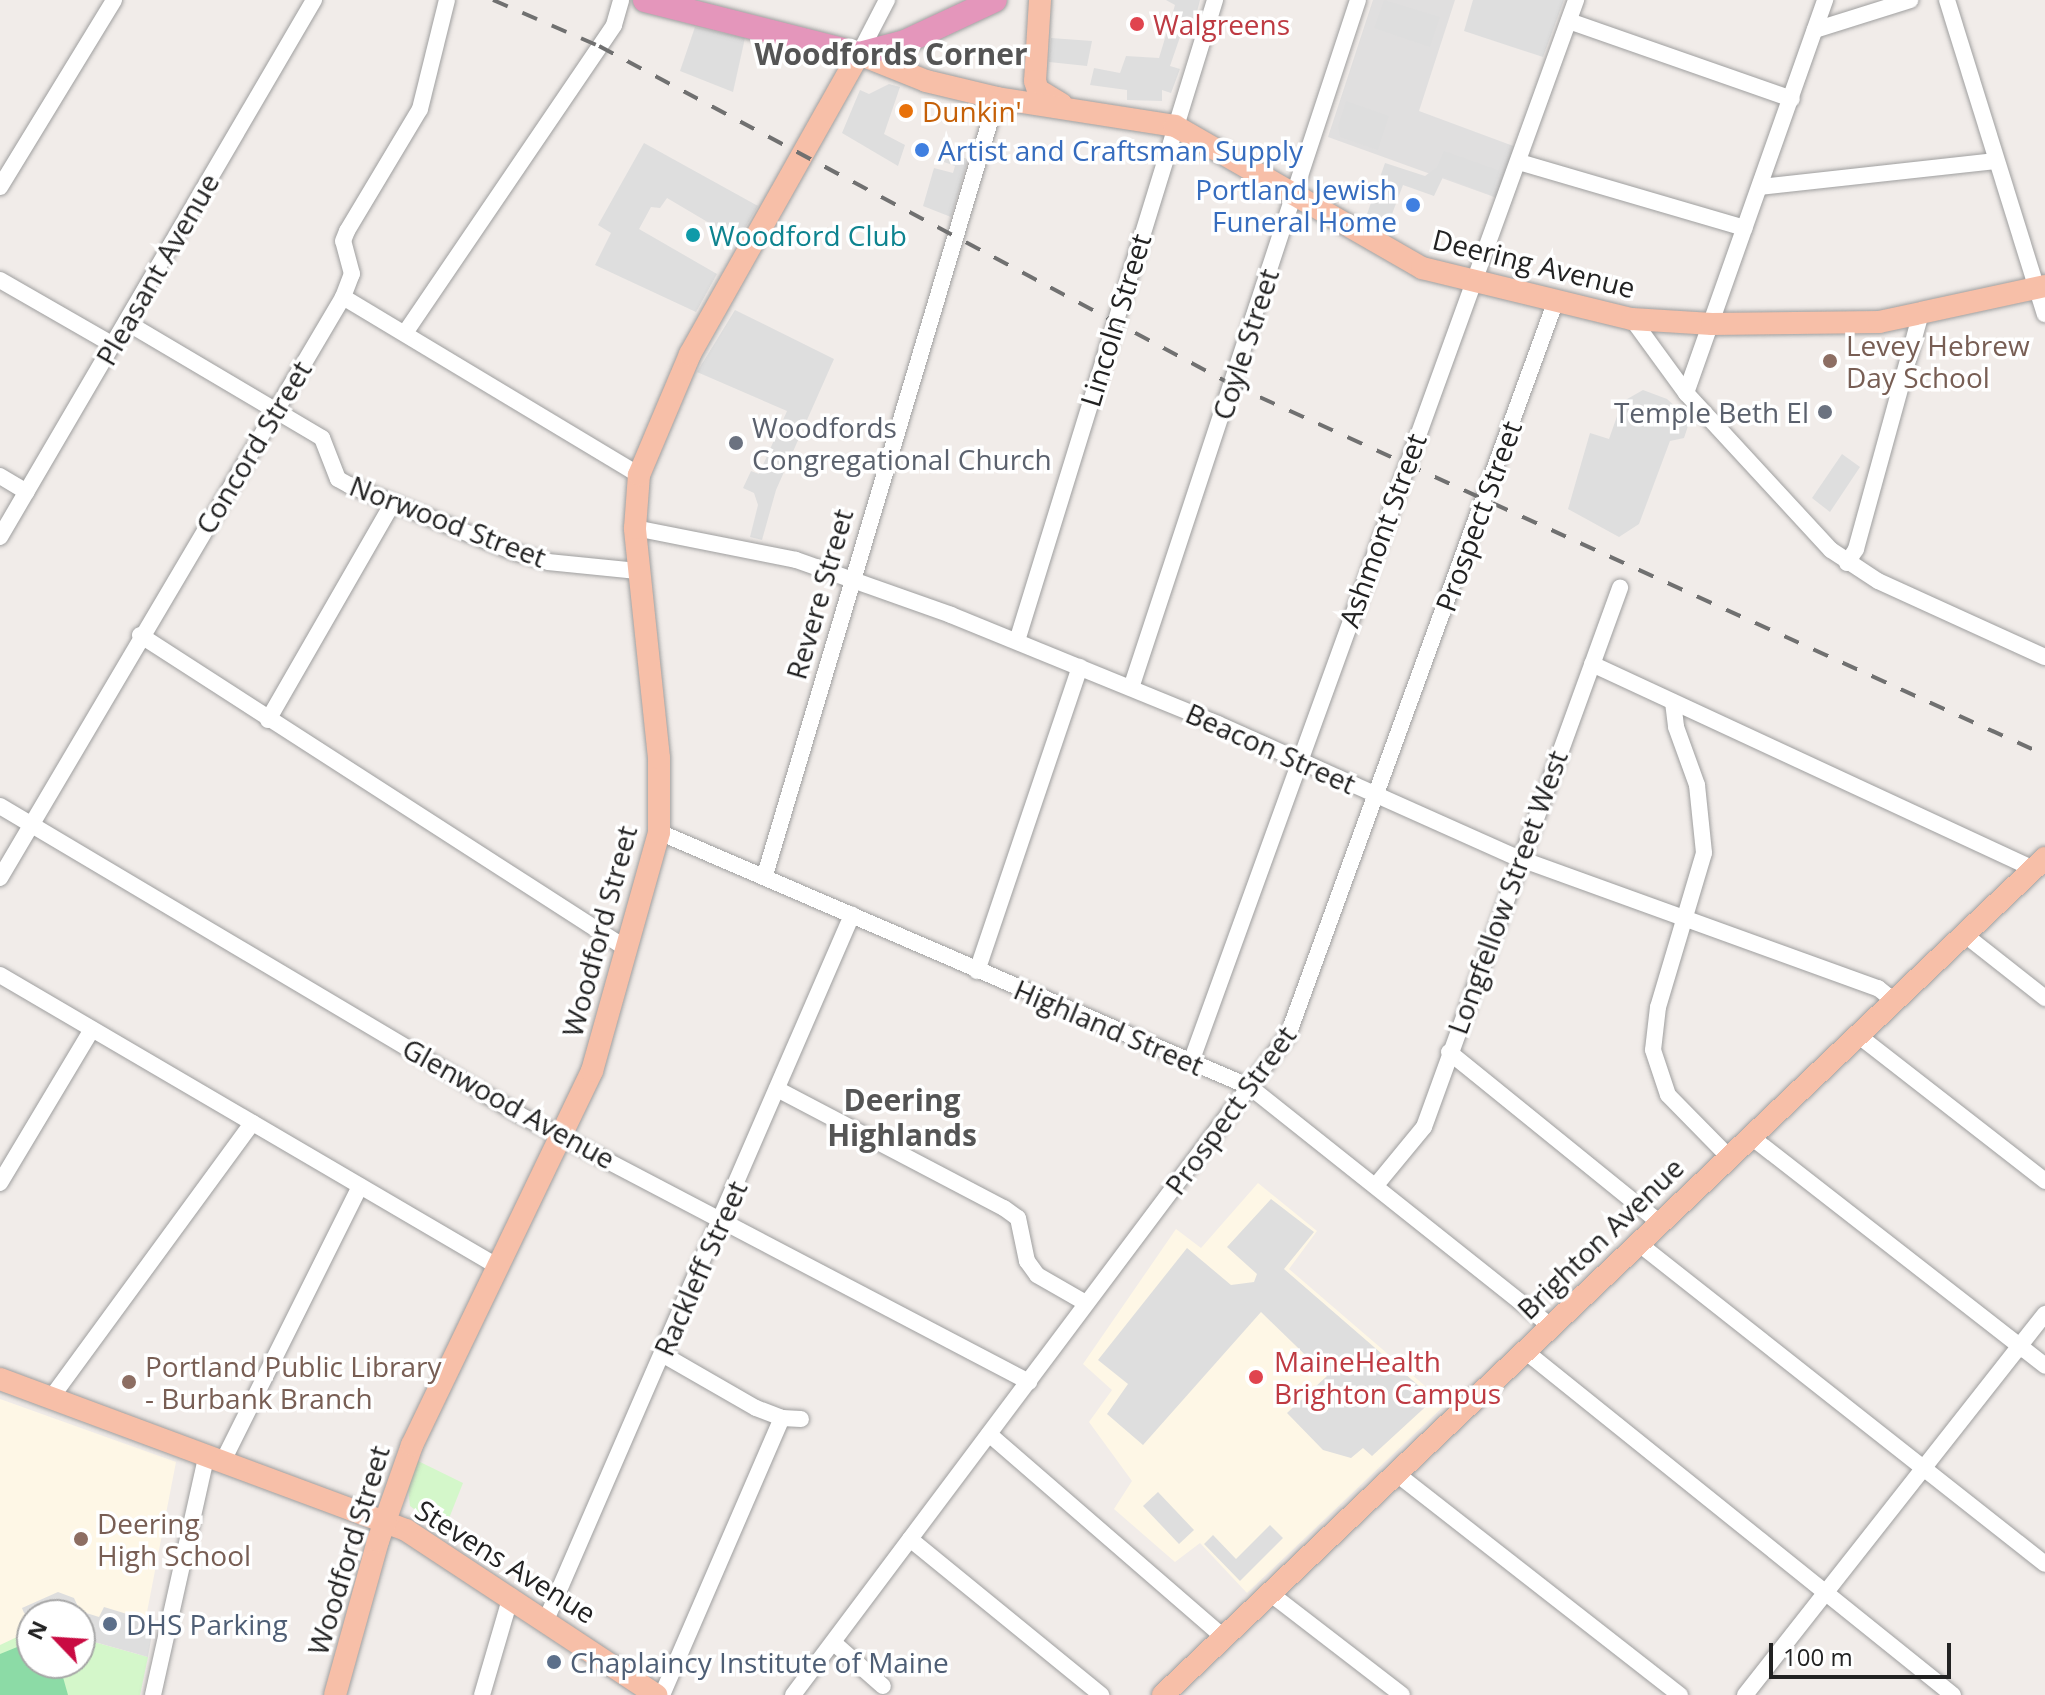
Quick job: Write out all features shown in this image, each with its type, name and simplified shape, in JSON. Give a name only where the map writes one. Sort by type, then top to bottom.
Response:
[{"type":"highway","points":[[653,1],[859,54],[905,42],[995,0]]},
{"type":"main road","points":[[1040,0],[1035,81],[1048,98],[1070,108]]},
{"type":"main road","name":"Deering Avenue","points":[[859,54],[926,81],[1004,99],[1175,126],[1422,268],[1555,303],[1632,319],[1712,324],[1839,324],[1920,316],[2041,287]]},
{"type":"main road","name":"Woodford Street","points":[[335,1695],[385,1521],[430,1402],[592,1071],[659,832],[659,758],[635,528],[639,475],[697,340],[859,54]]},
{"type":"main road","name":"Brighton Avenue","points":[[1163,1695],[2039,864]]},
{"type":"main road","name":"Stevens Avenue","points":[[0,1379],[385,1521],[429,1543],[656,1695]]},
{"type":"street","points":[[0,187],[114,0]]},
{"type":"street","name":"Pleasant Avenue","points":[[0,537],[314,0]]},
{"type":"street","name":"Concord Street","points":[[0,878],[140,635],[343,297],[352,274],[343,241],[420,109],[447,0]]},
{"type":"street","points":[[405,333],[615,23],[621,0]]},
{"type":"street","name":"Woodford Street","points":[[859,54],[887,0]]},
{"type":"street","name":"Lincoln Street","points":[[1017,641],[1215,0]]},
{"type":"street","name":"Coyle Street","points":[[1131,688],[1358,0]]},
{"type":"street","name":"Ashmont Street","points":[[1191,1062],[1298,759],[1576,0]]},
{"type":"street","points":[[1686,393],[1825,0]]},
{"type":"street","points":[[1815,30],[1910,0]]},
{"type":"street","points":[[1947,0],[1995,161],[2041,287],[2045,314]]},
{"type":"street","points":[[1569,21],[1792,99]]},
{"type":"street","points":[[1004,99],[1035,81]]},
{"type":"street","name":"Revere Street","points":[[765,875],[1004,99]]},
{"type":"street","points":[[1760,187],[1995,161]]},
{"type":"street","points":[[1519,162],[1745,228]]},
{"type":"street","points":[[0,280],[113,345]]},
{"type":"street","points":[[343,297],[639,475]]},
{"type":"street","name":"Prospect Street","points":[[793,1695],[1029,1382],[1084,1302],[1250,1087],[1295,1022],[1555,303]]},
{"type":"street","points":[[1847,563],[1856,549],[1920,316]]},
{"type":"street","points":[[1632,319],[1686,393],[1847,563],[2045,657]]},
{"type":"street","name":"Norwood Street","points":[[126,322],[322,438],[338,479],[548,562],[638,571]]},
{"type":"street","points":[[0,476],[27,492]]},
{"type":"street","points":[[268,720],[393,503]]},
{"type":"street","name":"Beacon Street","points":[[635,528],[765,552],[854,579],[1131,688],[1518,858],[1878,988],[1895,1002]]},
{"type":"street","name":"Longfellow Street West","points":[[1377,1184],[1424,1127],[1518,858],[1620,588]]},
{"type":"street","points":[[140,635],[627,949]]},
{"type":"street","points":[[1592,664],[2039,864]]},
{"type":"street","points":[[977,971],[1080,667]]},
{"type":"street","points":[[1673,702],[1704,830],[1700,874],[1658,1007],[1653,1050],[1668,1095],[1728,1156]]},
{"type":"street","name":"Glenwood Avenue","points":[[0,806],[562,1136],[1029,1382]]},
{"type":"street","name":"Highland Street","points":[[659,832],[765,875],[977,971],[1250,1087],[1377,1184],[1551,1326]]},
{"type":"street","name":"Rackleff Street","points":[[546,1620],[852,915]]},
{"type":"street","points":[[1965,935],[2045,998]]},
{"type":"street","points":[[0,975],[497,1266]]},
{"type":"street","points":[[0,1183],[92,1029]]},
{"type":"street","points":[[1859,1036],[2045,1181]]},
{"type":"street","points":[[1449,1052],[1659,1222]]},
{"type":"street","points":[[777,1089],[1004,1208],[1018,1218],[1027,1261],[1037,1275],[1084,1302]]},
{"type":"street","points":[[51,1398],[252,1123]]},
{"type":"street","points":[[1750,1136],[2045,1366]]},
{"type":"street","points":[[153,1695],[215,1458],[360,1186]]},
{"type":"street","points":[[1638,1243],[2045,1564]]},
{"type":"street","points":[[1745,1695],[2045,1314]]},
{"type":"street","points":[[1525,1351],[1953,1695]]},
{"type":"street","points":[[662,1354],[782,1418],[801,1419]]},
{"type":"street","points":[[662,1695],[782,1418]]},
{"type":"street","points":[[989,1434],[1223,1637]]},
{"type":"street","points":[[1397,1474],[1680,1695]]},
{"type":"street","points":[[910,1539],[1101,1695]]},
{"type":"street","points":[[1271,1594],[1402,1695]]},
{"type":"street","points":[[482,1695],[511,1596]]},
{"type":"street","points":[[834,1643],[883,1686]]},
{"type":"shaded area","points":[[1166,0],[1200,0],[1190,39],[1180,37],[1170,66],[1180,69],[1171,93],[1162,90],[1162,101],[1127,100],[1127,90],[1090,85],[1094,68],[1120,73],[1126,56],[1159,58],[1175,5]]},
{"type":"shaded area","points":[[1373,0],[1455,0],[1419,111],[1516,147],[1497,198],[1328,137]]},
{"type":"shaded area","points":[[1384,0],[1440,17],[1430,47],[1374,28]]},
{"type":"shaded area","points":[[1473,0],[1564,0],[1543,57],[1464,31]]},
{"type":"shaded area","points":[[695,27],[745,38],[733,92],[680,71]]},
{"type":"shaded area","points":[[1051,38],[1092,41],[1087,66],[1049,62]]},
{"type":"shaded area","points":[[889,84],[900,87],[884,134],[905,145],[898,166],[842,133],[860,90],[869,94]]},
{"type":"shaded area","points":[[1346,101],[1389,116],[1378,150],[1340,137],[1338,126]]},
{"type":"shaded area","points":[[644,143],[758,206],[738,240],[667,198],[660,208],[651,207],[639,229],[717,274],[696,312],[595,265],[611,233],[598,225]]},
{"type":"shaded area","points":[[1444,151],[1500,171],[1491,195],[1443,177],[1434,196],[1403,185],[1389,222],[1367,214],[1385,163],[1425,176],[1437,167]]},
{"type":"shaded area","points":[[946,153],[968,159],[951,217],[923,206],[934,168],[953,173],[955,166],[944,162]]},
{"type":"shaded area","points":[[735,310],[834,359],[776,490],[762,540],[750,537],[758,505],[754,493],[743,488],[751,471],[759,474],[787,411],[697,372]]},
{"type":"shaded area","points":[[1643,390],[1667,399],[1690,420],[1684,438],[1670,441],[1639,524],[1619,537],[1568,509],[1590,433],[1609,439],[1622,402]]},
{"type":"shaded area","points":[[1842,454],[1860,467],[1830,512],[1812,498]]},
{"type":"shaded area","name":"MaineHealth Brighton Campus","points":[[1258,1183],[1317,1231],[1289,1269],[1446,1404],[1247,1593],[1200,1543],[1175,1562],[1114,1509],[1132,1481],[1089,1422],[1112,1390],[1083,1364],[1176,1229],[1201,1248]]},
{"type":"shaded area","points":[[1271,1199],[1314,1232],[1284,1269],[1434,1399],[1372,1456],[1363,1448],[1351,1458],[1323,1450],[1287,1413],[1327,1376],[1261,1312],[1143,1445],[1107,1414],[1128,1384],[1098,1360],[1187,1248],[1231,1285],[1254,1282],[1257,1274],[1227,1247]]},
{"type":"shaded area","name":"Deering High School","points":[[0,1399],[176,1462],[131,1695],[0,1695]]},
{"type":"shaded area","points":[[1158,1492],[1194,1530],[1179,1544],[1143,1506]]},
{"type":"shaded area","points":[[1270,1525],[1283,1538],[1240,1581],[1204,1544],[1213,1535],[1236,1559]]},
{"type":"shaded area","points":[[58,1592],[74,1599],[42,1599]]},
{"type":"shaded area","points":[[104,1607],[140,1618],[138,1630],[152,1634],[148,1657],[96,1642],[96,1616],[99,1617]]},
{"type":"green space","points":[[416,1460],[463,1483],[444,1531],[410,1506],[408,1487]]},
{"type":"green space","points":[[16,1638],[16,1679],[96,1679],[96,1642],[148,1657],[140,1695],[0,1695],[0,1645]]},
{"type":"green space","points":[[16,1648],[16,1679],[64,1679],[68,1695],[0,1695],[0,1654]]},
{"type":"railway","points":[[493,0],[599,46],[1231,384],[2045,755]]},
{"type":"place","name":"Walgreens","points":[[1137,24]]},
{"type":"place","name":"Dunkin'","points":[[906,111]]},
{"type":"place","name":"Artist and Craftsman Supply","points":[[922,150]]},
{"type":"place","name":"Portland Jewish Funeral Home","points":[[1413,205]]},
{"type":"place","name":"Woodford Club","points":[[693,235]]},
{"type":"place","name":"Levey Hebrew Day School","points":[[1830,361]]},
{"type":"place","name":"Temple Beth El","points":[[1825,412]]},
{"type":"place","name":"Woodfords Congregational Church","points":[[736,443]]},
{"type":"place","name":"MaineHealth Brighton Campus","points":[[1256,1377]]},
{"type":"place","name":"Portland Public Library - Burbank Branch","points":[[129,1382]]},
{"type":"place","name":"Deering High School","points":[[81,1539]]},
{"type":"place","name":"DHS Parking","points":[[110,1624]]},
{"type":"place","name":"Chaplaincy Institute of Maine","points":[[554,1662]]},
{"type":"district","name":"Woodfords Corner","points":[[891,54]]},
{"type":"district","name":"Deering Highlands","points":[[902,1117]]}]
